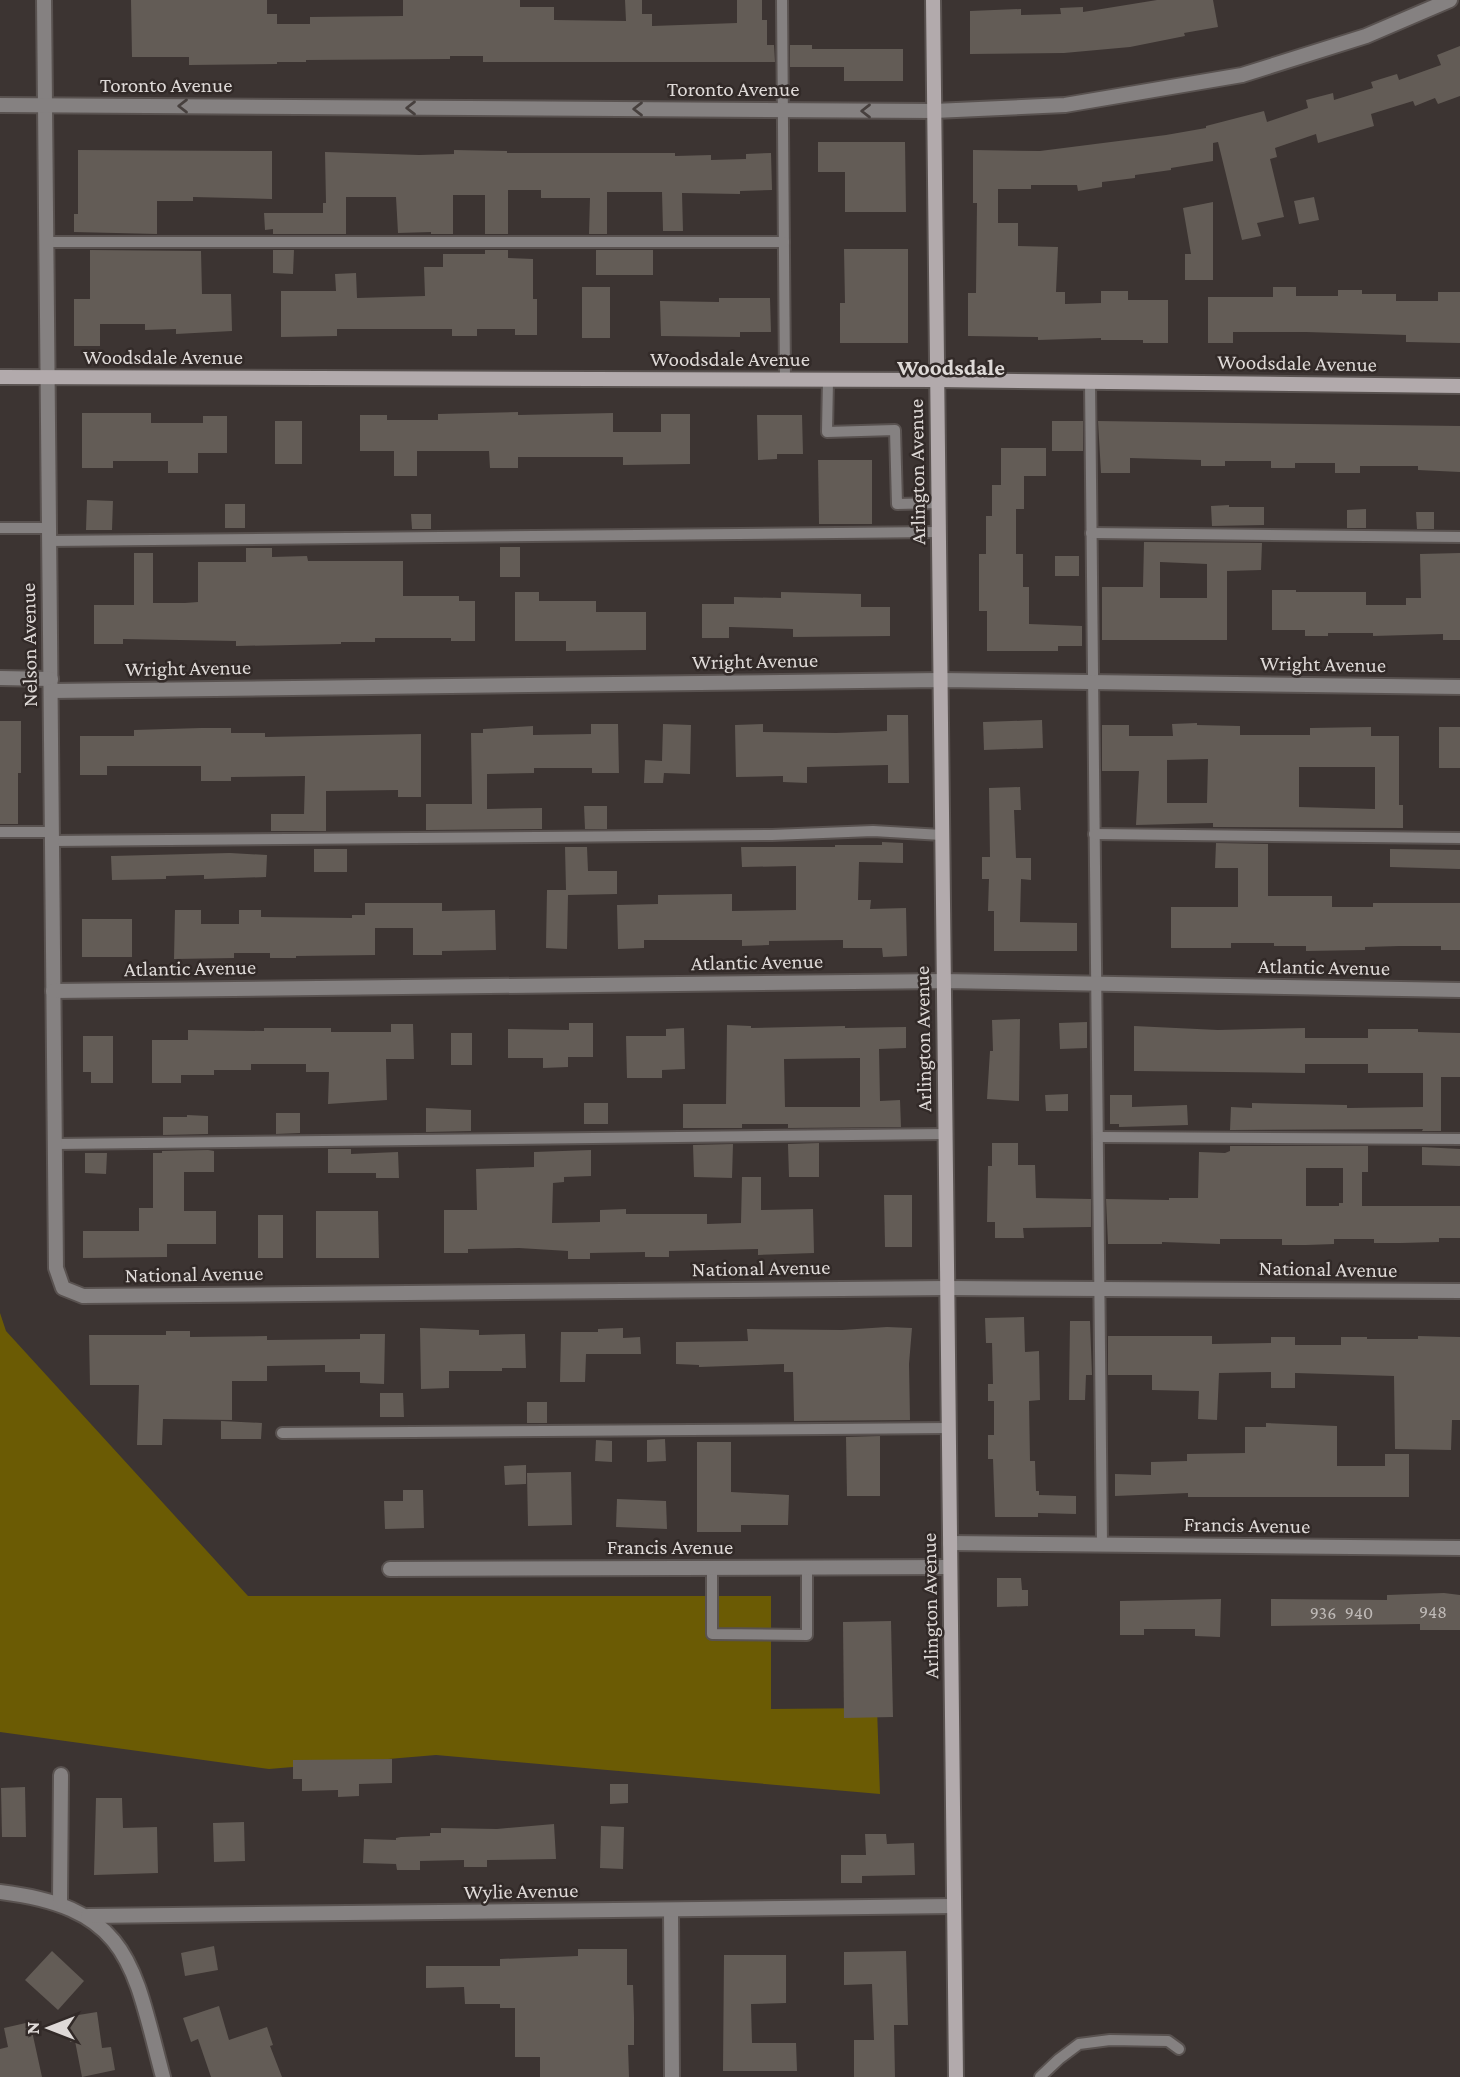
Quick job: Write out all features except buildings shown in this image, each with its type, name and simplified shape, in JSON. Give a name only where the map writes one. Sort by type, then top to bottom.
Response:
[{"type":"street","name":"Nelson Avenue","points":[[44,0],[56,1268],[63,1288]]},
{"type":"street","name":"Arlington Avenue","points":[[933,0],[956,2077]]},
{"type":"street","name":"Toronto Avenue","points":[[0,105],[934,111],[1065,105],[1242,75],[1366,36],[1450,0]]},
{"type":"street","name":"Woodsdale Avenue","points":[[0,377],[937,380],[1460,386]]},
{"type":"street","name":"Wright Avenue","points":[[0,678],[51,685],[940,680],[1460,687]]},
{"type":"street","name":"Atlantic Avenue","points":[[53,991],[943,981],[1460,990]]},
{"type":"street","name":"National Avenue","points":[[63,1288],[83,1296],[947,1288],[1460,1291]]},
{"type":"street","name":"Francis Avenue","points":[[950,1543],[1460,1548]]},
{"type":"street","name":"Francis Avenue","points":[[390,1569],[950,1567]]},
{"type":"street","points":[[60,1903],[61,1775]]},
{"type":"street","points":[[0,1892],[60,1903],[88,1916],[116,1941],[140,1990],[163,2077]]},
{"type":"street","name":"Wylie Avenue","points":[[88,1916],[954,1906]]},
{"type":"street","points":[[671,1910],[672,2077]]},
{"type":"lane","points":[[782,0],[785,380]]},
{"type":"lane","points":[[46,243],[784,242]]},
{"type":"lane","points":[[828,380],[827,432],[895,430],[897,504],[938,503]]},
{"type":"lane","points":[[1090,382],[1102,1545]]},
{"type":"lane","points":[[0,528],[49,534],[938,532]]},
{"type":"lane","points":[[1091,533],[1460,537]]},
{"type":"lane","points":[[0,832],[52,837],[772,835],[873,831],[942,835]]},
{"type":"lane","points":[[1094,834],[1460,838]]},
{"type":"lane","points":[[55,1144],[945,1134]]},
{"type":"lane","points":[[1098,1137],[1460,1139]]},
{"type":"lane","points":[[282,1433],[949,1428]]},
{"type":"lane","points":[[712,1568],[712,1634],[807,1635],[807,1567]]},
{"type":"lane","points":[[1041,2077],[1079,2044],[1110,2040],[1168,2041],[1179,2049]]},
{"type":"shaded area","points":[[0,1313],[6,1331],[248,1596],[771,1596],[771,1709],[877,1708],[880,1794],[436,1755],[269,1769],[0,1732]]},
{"type":"district","name":"Woodsdale","points":[[951,367]]}]
